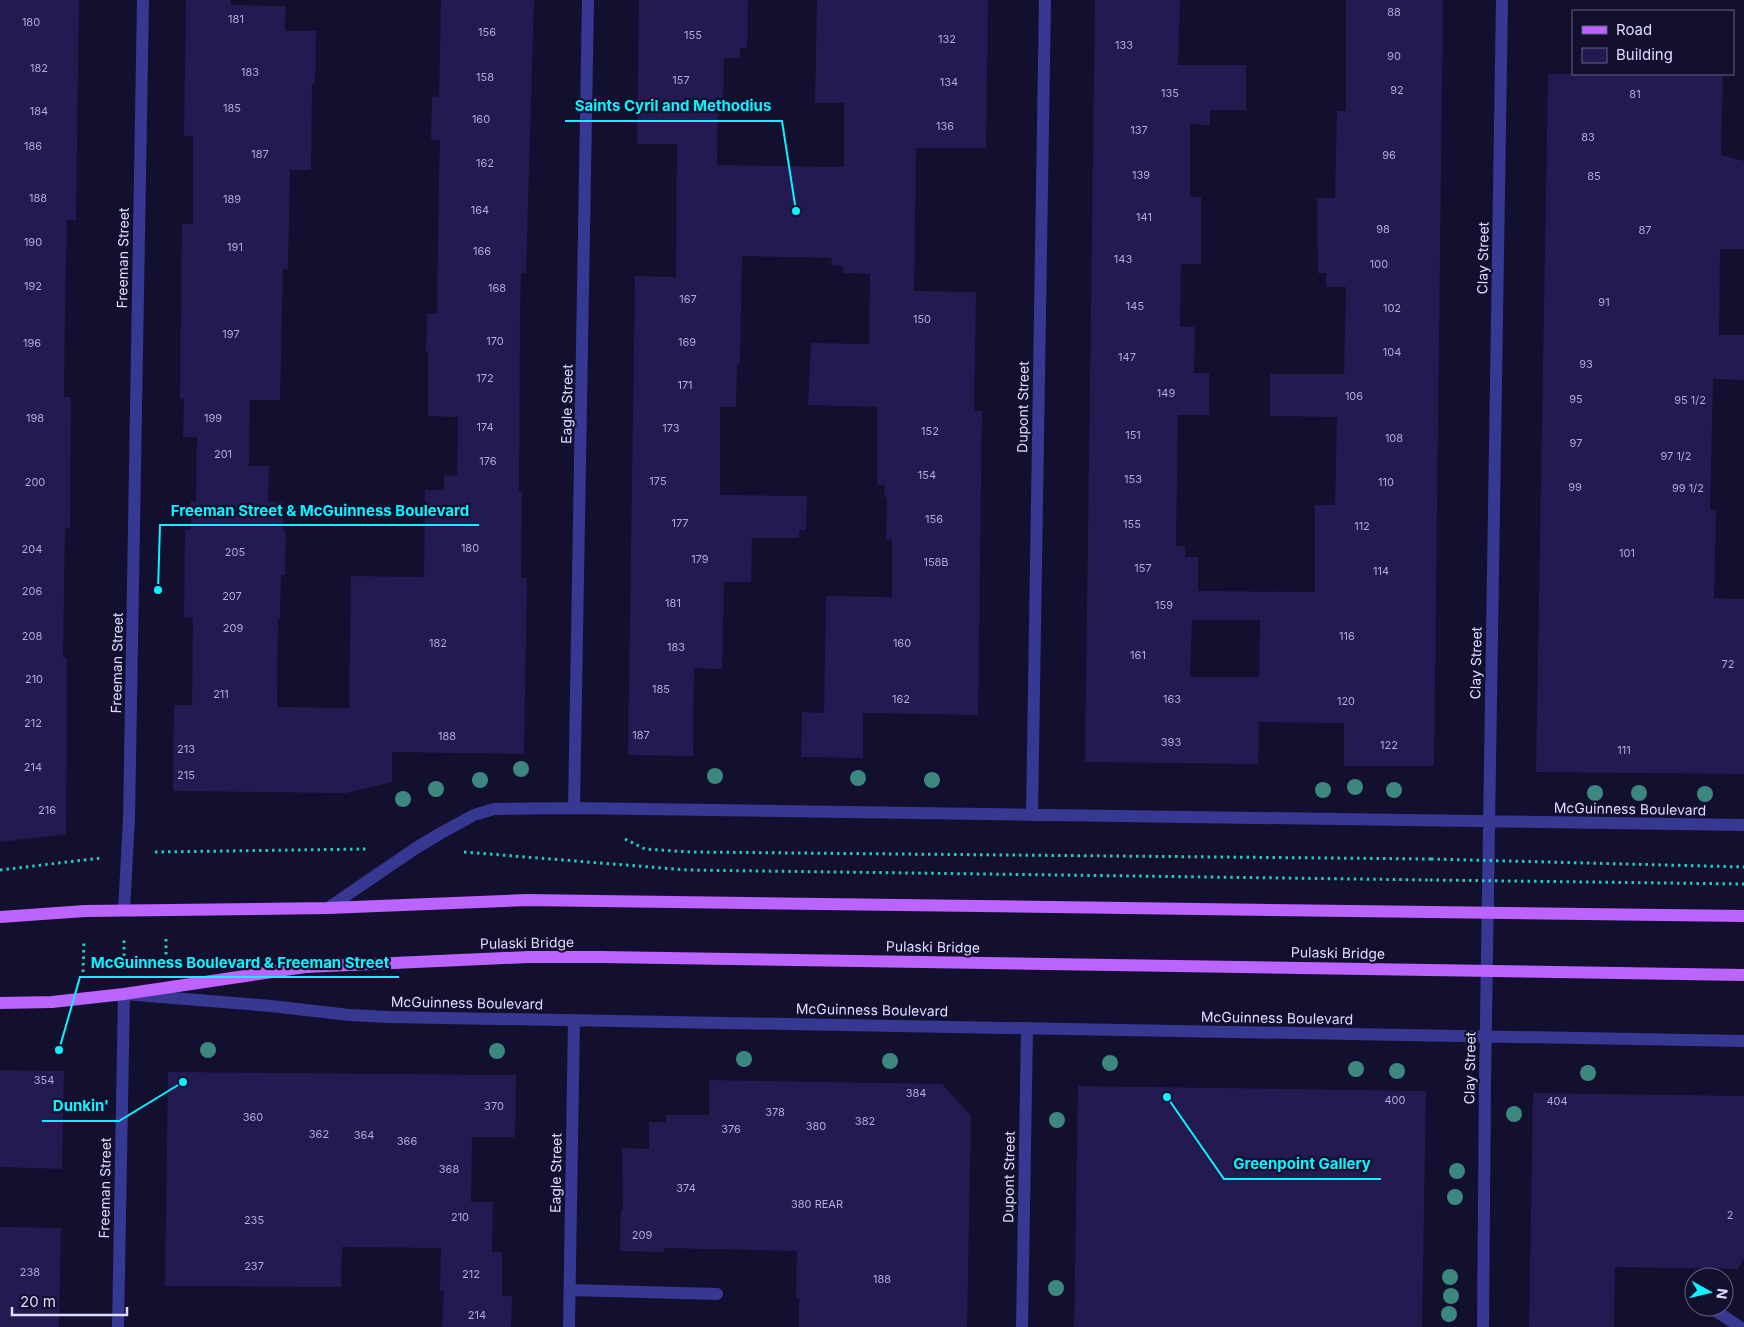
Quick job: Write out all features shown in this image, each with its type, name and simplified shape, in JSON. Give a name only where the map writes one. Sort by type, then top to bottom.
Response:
[{"type":"main road","points":[[0,917],[84,911],[328,908],[526,900],[1744,916]]},
{"type":"main road","name":"Pulaski Bridge","points":[[124,994],[305,967],[528,957],[1744,974]]},
{"type":"main road","name":"McGuinness Boulevard","points":[[0,1003],[52,1002],[124,994]]},
{"type":"street","name":"Freeman Street","points":[[124,910],[127,855],[143,0]]},
{"type":"street","name":"Eagle Street","points":[[574,808],[588,0]]},
{"type":"street","name":"Dupont Street","points":[[1032,815],[1045,0]]},
{"type":"street","name":"Clay Street","points":[[1482,1327],[1502,0]]},
{"type":"street","name":"McGuinness Boulevard","points":[[328,908],[424,843],[474,815],[494,809],[574,808],[1744,825]]},
{"type":"street","name":"Freeman Street","points":[[118,1327],[124,994]]},
{"type":"street","name":"McGuinness Boulevard","points":[[124,994],[271,1006],[349,1015],[1486,1038],[1744,1041]]},
{"type":"street","name":"Eagle Street","points":[[569,1327],[574,1020]]},
{"type":"street","name":"Dupont Street","points":[[1022,1327],[1027,1028]]},
{"type":"street","points":[[570,1290],[718,1294]]},
{"type":"street","points":[[1725,1317],[1740,1327]]},
{"type":"path","points":[[625,839],[644,849],[690,852],[1431,859],[1744,867]]},
{"type":"path","points":[[0,870],[167,851],[366,849]]},
{"type":"path","points":[[463,852],[686,870],[1744,884]]},
{"type":"path","points":[[124,910],[124,994]]},
{"type":"path","points":[[166,936],[166,962]]},
{"type":"path","points":[[83,974],[84,940]]},
{"type":"building","points":[[0,0],[79,0],[76,220],[67,220],[65,309],[64,397],[71,397],[70,528],[65,528],[63,657],[67,658],[66,834],[0,842]]},
{"type":"building","points":[[186,0],[231,0],[231,5],[286,6],[285,31],[316,31],[315,84],[312,84],[311,170],[290,170],[288,269],[283,269],[280,400],[250,400],[249,466],[269,466],[268,502],[283,502],[283,531],[286,531],[285,575],[281,575],[280,618],[278,618],[277,707],[349,708],[351,576],[424,577],[425,490],[444,490],[444,475],[457,476],[458,417],[428,416],[427,314],[437,314],[440,140],[431,140],[432,96],[439,97],[441,0],[534,0],[526,273],[521,273],[520,315],[519,491],[522,492],[521,578],[527,578],[524,754],[392,752],[392,782],[346,793],[173,791],[174,705],[192,705],[193,618],[184,617],[185,529],[191,530],[191,501],[196,501],[197,437],[183,437],[184,398],[180,399],[182,224],[193,224],[193,136],[184,136]]},
{"type":"building","points":[[639,0],[748,0],[747,48],[740,48],[740,58],[724,58],[723,100],[718,100],[717,165],[844,167],[844,103],[815,103],[817,0],[988,0],[986,148],[916,148],[914,291],[976,292],[974,411],[982,411],[978,715],[863,713],[863,758],[801,757],[802,712],[824,713],[826,596],[892,597],[892,540],[886,539],[887,497],[884,497],[885,485],[877,485],[877,407],[808,405],[811,343],[869,344],[870,274],[843,273],[843,266],[831,265],[832,258],[742,256],[740,365],[737,365],[736,407],[720,407],[720,495],[807,496],[806,530],[799,530],[799,538],[752,538],[751,582],[724,582],[722,669],[694,668],[693,756],[628,755],[635,276],[676,277],[677,144],[637,144]]},
{"type":"building","points":[[1095,0],[1180,0],[1178,65],[1246,65],[1246,110],[1210,110],[1210,126],[1190,123],[1190,197],[1201,197],[1201,264],[1181,264],[1180,327],[1195,327],[1194,373],[1209,373],[1209,415],[1178,415],[1176,546],[1185,546],[1185,557],[1198,557],[1198,591],[1315,592],[1315,505],[1335,505],[1337,417],[1270,416],[1270,374],[1344,374],[1346,287],[1326,287],[1326,273],[1318,273],[1317,198],[1335,198],[1337,111],[1346,111],[1346,0],[1443,0],[1434,766],[1344,766],[1344,723],[1259,722],[1258,764],[1085,762]],"holes":[[[1192,620],[1260,620],[1259,677],[1190,677]]]},
{"type":"building","points":[[1548,74],[1723,75],[1721,155],[1744,161],[1744,249],[1720,249],[1719,335],[1744,335],[1744,380],[1713,379],[1710,510],[1716,510],[1714,598],[1744,599],[1744,774],[1536,772]]},
{"type":"building","points":[[0,1070],[64,1071],[62,1169],[0,1167]]},
{"type":"building","points":[[168,1072],[516,1075],[515,1137],[472,1137],[471,1202],[493,1202],[492,1252],[502,1252],[502,1296],[512,1296],[511,1327],[442,1327],[444,1291],[440,1291],[441,1248],[342,1247],[341,1287],[165,1286]]},
{"type":"building","points":[[709,1080],[942,1084],[971,1116],[967,1327],[799,1327],[799,1298],[796,1298],[797,1251],[664,1248],[664,1252],[620,1251],[621,1210],[623,1210],[622,1148],[649,1149],[649,1122],[666,1122],[666,1115],[709,1115]]},
{"type":"building","points":[[1078,1086],[1426,1091],[1422,1327],[1074,1327]]},
{"type":"building","points":[[1533,1093],[1744,1096],[1744,1258],[1738,1269],[1734,1269],[1734,1267],[1615,1267],[1614,1327],[1529,1327]]},
{"type":"building","points":[[0,1227],[61,1228],[59,1327],[0,1327]]},
{"type":"place","name":"Saints Cyril and Methodius","points":[[796,211]]},
{"type":"place","name":"Freeman Street & McGuinness Boulevard","points":[[158,590]]},
{"type":"place","name":"McGuinness Boulevard & Freeman Street","points":[[59,1050]]},
{"type":"place","name":"Dunkin'","points":[[183,1082]]},
{"type":"place","name":"Greenpoint Gallery","points":[[1167,1097]]}]
